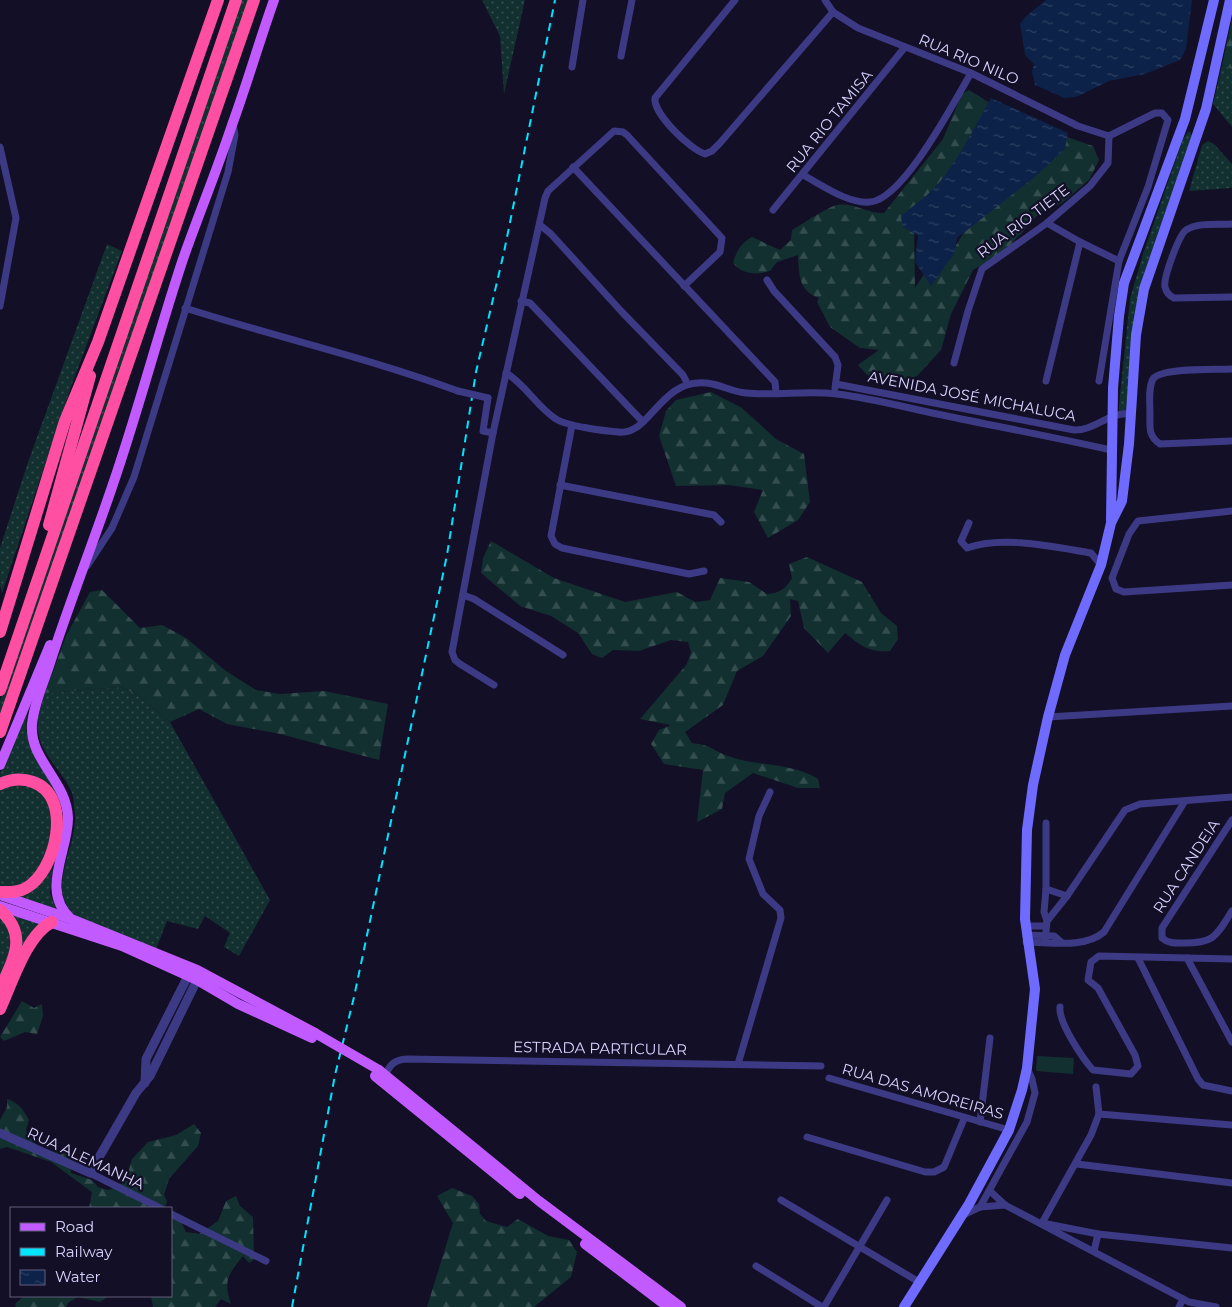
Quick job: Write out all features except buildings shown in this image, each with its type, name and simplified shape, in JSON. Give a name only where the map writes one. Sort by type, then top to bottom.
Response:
[{"type":"highway","points":[[182,100],[209,0]]},
{"type":"highway","points":[[0,630],[64,421],[98,342],[144,216],[182,100],[218,0]]},
{"type":"highway","points":[[0,690],[236,0]]},
{"type":"highway","points":[[0,732],[254,0]]},
{"type":"highway","points":[[20,632],[98,342]]},
{"type":"highway","points":[[0,784],[17,779],[37,783],[46,789],[54,799],[58,818],[50,856],[43,873],[36,881],[20,891],[0,893]]},
{"type":"highway","points":[[0,910],[11,922],[17,940],[14,958],[0,989]]},
{"type":"highway","points":[[0,1009],[34,938],[44,926],[52,922]]},
{"type":"main road","points":[[71,919],[61,909],[56,890],[66,836],[66,804],[61,788],[38,753],[32,735],[35,709],[64,618],[83,573],[137,415],[183,259],[233,124],[274,0]]},
{"type":"main road","points":[[904,1307],[962,1215],[1009,1130],[1028,1068],[1034,993],[1033,967],[1026,934],[1027,830],[1033,785],[1048,717],[1065,655],[1101,565],[1111,523],[1113,472],[1111,450],[1112,417],[1119,316],[1124,283],[1185,119],[1214,0]]},
{"type":"main road","points":[[1111,523],[1122,501],[1126,472],[1136,335],[1144,289],[1206,109],[1230,0]]},
{"type":"main road","points":[[1188,105],[1206,109]]},
{"type":"main road","points":[[1185,119],[1200,125]]},
{"type":"main road","points":[[1113,472],[1126,472]]},
{"type":"main road","points":[[0,765],[55,631],[64,618]]},
{"type":"main road","points":[[0,893],[153,951],[254,1012],[314,1036]]},
{"type":"main road","points":[[0,906],[120,946],[191,975],[216,980]]},
{"type":"main road","points":[[1033,967],[1043,979],[1034,993]]},
{"type":"main road","points":[[191,975],[216,980],[380,1075],[539,1201],[681,1307]]},
{"type":"main road","points":[[380,1075],[512,1188],[668,1307]]},
{"type":"street","points":[[572,67],[583,0]]},
{"type":"street","points":[[621,56],[632,0]]},
{"type":"street","points":[[735,0],[655,98],[657,110],[694,150],[708,154],[720,143],[833,12]]},
{"type":"street","name":"RUA RIO NILO","points":[[825,0],[833,12],[858,28],[971,73],[1078,126],[1109,136]]},
{"type":"street","name":"RUA RIO TAMISA","points":[[773,210],[905,47]]},
{"type":"street","points":[[803,175],[856,200],[868,202],[884,198],[902,181],[943,123],[971,73]]},
{"type":"street","points":[[1099,381],[1119,261],[1168,126],[1165,115],[1155,113],[1109,136]]},
{"type":"street","points":[[83,573],[112,528],[134,476],[228,172],[235,135],[233,124]]},
{"type":"street","points":[[494,685],[460,664],[455,660],[452,652],[493,433],[521,301],[548,191],[609,134],[618,131],[628,135],[719,233],[722,242],[720,252],[684,286]]},
{"type":"street","name":"RUA RIO TIETE","points":[[954,363],[982,269],[1047,222],[1090,186],[1108,163],[1109,136]]},
{"type":"street","points":[[0,147],[16,218],[0,306]]},
{"type":"street","points":[[573,167],[774,382],[776,392]]},
{"type":"street","points":[[1047,222],[1080,242],[1119,261]]},
{"type":"street","points":[[1232,224],[1196,226],[1184,231],[1177,242],[1165,282],[1167,291],[1174,298],[1232,297]]},
{"type":"street","points":[[506,374],[518,380],[556,420],[572,425],[625,433],[643,422],[667,395],[687,384],[683,375],[621,312],[551,234],[540,225]]},
{"type":"street","points":[[1046,381],[1080,242]]},
{"type":"street","points":[[767,280],[774,291],[835,357],[838,365],[834,393]]},
{"type":"street","points":[[521,301],[530,303],[643,422]]},
{"type":"street","points":[[185,308],[276,336],[384,365],[458,391],[488,398],[483,430],[493,433]]},
{"type":"street","points":[[1232,369],[1172,372],[1157,376],[1153,380],[1151,391],[1149,428],[1152,438],[1160,444],[1232,441]]},
{"type":"street","name":"AVENIDA JOSÉ MICHALUCA","points":[[687,384],[706,383],[748,394],[776,392],[834,393],[1111,450]]},
{"type":"street","name":"AVENIDA JOSÉ MICHALUCA","points":[[836,384],[1083,431],[1112,417],[1130,414]]},
{"type":"street","points":[[572,425],[551,536],[555,544],[562,548],[689,574],[704,571]]},
{"type":"street","points":[[560,485],[714,514],[721,522]]},
{"type":"street","points":[[1232,511],[1138,521],[1129,534],[1112,578],[1116,589],[1124,592],[1232,585]]},
{"type":"street","points":[[969,522],[961,541],[967,548],[988,542],[1078,551],[1092,553],[1101,565]]},
{"type":"street","points":[[463,595],[474,599],[563,655]]},
{"type":"street","points":[[1048,717],[1232,706]]},
{"type":"street","points":[[738,1064],[781,918],[780,910],[763,894],[749,859],[759,816],[770,792]]},
{"type":"street","points":[[1026,934],[1046,924],[1067,896],[1121,814],[1130,807],[1140,804],[1232,797]]},
{"type":"street","points":[[1026,934],[1061,942],[1082,942],[1092,940],[1104,932],[1185,801]]},
{"type":"street","name":"RUA CANDEIA","points":[[1232,820],[1162,928],[1162,938],[1175,944],[1204,943],[1216,934],[1232,911]]},
{"type":"street","points":[[1045,939],[1046,823]]},
{"type":"street","points":[[1046,889],[1067,896]]},
{"type":"street","points":[[1060,1007],[1060,1017],[1086,1062],[1093,1070],[1131,1074],[1138,1066],[1135,1055],[1098,988],[1088,980],[1089,965],[1099,956],[1232,959]]},
{"type":"street","points":[[1138,958],[1198,1079],[1203,1085],[1232,1090]]},
{"type":"street","points":[[1187,958],[1232,1042]]},
{"type":"street","points":[[90,1173],[136,1093],[144,1083],[146,1059],[155,1053],[181,1003],[191,975]]},
{"type":"street","points":[[980,1122],[990,1038]]},
{"type":"street","name":"ESTRADA PARTICULAR","points":[[380,1075],[394,1061],[406,1059],[821,1066]]},
{"type":"street","points":[[980,1207],[1027,1122],[1035,1093],[1028,1068]]},
{"type":"street","name":"RUA DAS AMOREIRAS","points":[[829,1078],[964,1119],[1009,1130]]},
{"type":"street","points":[[1042,1223],[1076,1164],[1099,1114],[1096,1087]]},
{"type":"street","points":[[1022,1090],[1035,1093]]},
{"type":"street","points":[[1099,1114],[1232,1125]]},
{"type":"street","points":[[807,1137],[926,1172],[934,1172],[944,1167],[964,1119]]},
{"type":"street","name":"RUA ALEMANHA","points":[[0,1132],[90,1173],[158,1207]]},
{"type":"street","points":[[1076,1164],[1232,1183]]},
{"type":"street","points":[[990,1191],[1005,1205],[1183,1299],[1189,1302],[1216,1307]]},
{"type":"street","points":[[781,1200],[919,1282]]},
{"type":"street","points":[[756,1266],[823,1307],[887,1200]]},
{"type":"street","points":[[962,1215],[980,1207],[1005,1205]]},
{"type":"street","points":[[172,1214],[266,1261]]},
{"type":"street","points":[[1042,1223],[1098,1234],[1232,1248]]},
{"type":"street","points":[[1094,1252],[1098,1234]]},
{"type":"street","points":[[1179,1307],[1183,1299]]},
{"type":"green space","points":[[240,0],[251,0],[0,724],[0,701]]},
{"type":"green space","points":[[482,0],[525,0],[504,94],[500,36]]},
{"type":"green space","points":[[1232,19],[1232,69],[1222,65]]},
{"type":"green space","points":[[1222,65],[1232,69],[1232,127],[1213,104]]},
{"type":"green space","points":[[969,90],[990,103],[988,136],[914,224],[915,288],[926,271],[945,263],[966,229],[1037,174],[1067,137],[1093,146],[1099,160],[1089,180],[1062,203],[1039,213],[1004,252],[973,270],[951,314],[941,350],[917,376],[902,380],[899,376],[876,380],[858,365],[879,350],[860,348],[830,327],[817,302],[819,298],[812,295],[803,286],[798,255],[777,262],[770,271],[760,273],[745,272],[733,263],[740,248],[752,237],[780,250],[791,240],[792,230],[833,206],[849,205],[872,212],[884,213],[943,139],[962,94]]},
{"type":"green space","points":[[1189,131],[1192,135],[1143,276],[1127,414],[1119,411],[1119,405],[1130,299],[1143,254],[1183,139]]},
{"type":"green space","points":[[1208,141],[1215,145],[1232,164],[1232,188],[1189,191],[1202,145]]},
{"type":"green space","points":[[107,244],[122,251],[72,384],[2,593],[0,585],[0,548],[27,465]]},
{"type":"green space","points":[[711,392],[742,408],[776,439],[804,454],[810,502],[798,520],[768,538],[754,512],[763,490],[729,485],[676,486],[659,436],[666,411],[676,400]]},
{"type":"green space","points":[[491,541],[554,578],[625,602],[677,592],[695,602],[710,600],[720,578],[749,582],[767,594],[775,593],[785,588],[792,578],[789,564],[807,557],[862,582],[881,613],[897,626],[898,639],[890,651],[876,651],[861,645],[845,633],[828,653],[804,628],[798,601],[790,599],[791,616],[763,656],[737,671],[723,705],[685,732],[692,743],[708,746],[722,754],[751,762],[786,767],[808,774],[818,779],[820,788],[798,788],[753,773],[725,793],[722,809],[697,822],[703,770],[664,764],[651,744],[659,730],[671,725],[640,719],[687,664],[691,652],[688,642],[671,640],[639,651],[613,650],[602,658],[592,654],[578,633],[551,616],[520,606],[481,573],[483,558]]},
{"type":"green space","points":[[102,590],[140,628],[162,625],[186,638],[226,671],[256,690],[280,694],[324,691],[388,704],[379,760],[280,734],[227,724],[199,709],[170,722],[136,694],[121,687],[45,693],[66,636],[90,592]]},
{"type":"green space","points":[[121,687],[136,694],[170,722],[270,900],[239,956],[224,947],[230,933],[205,916],[198,929],[167,921],[156,949],[110,932],[76,916],[64,899],[62,888],[63,876],[74,827],[74,801],[67,784],[49,758],[40,740],[38,730],[39,712],[45,693]]},
{"type":"green space","points":[[27,710],[26,729],[29,744],[53,782],[63,808],[60,808],[50,788],[0,781],[0,773]]},
{"type":"green space","points":[[10,784],[37,786],[55,815],[43,866],[22,888],[0,889],[0,789]]},
{"type":"green space","points":[[51,864],[53,865],[50,893],[57,912],[12,897]]},
{"type":"green space","points":[[12,914],[43,923],[20,953],[21,936]]},
{"type":"green space","points":[[0,916],[6,923],[9,931],[10,948],[0,982]]},
{"type":"green space","points":[[22,1001],[34,1008],[42,1004],[43,1016],[37,1034],[25,1032],[4,1041],[0,1037]]},
{"type":"green space","points":[[1037,1056],[1074,1058],[1073,1074],[1036,1071]]},
{"type":"green space","points":[[7,1099],[18,1105],[25,1113],[29,1120],[26,1130],[38,1146],[54,1152],[67,1147],[68,1152],[84,1165],[70,1167],[71,1173],[92,1180],[98,1187],[108,1190],[117,1187],[126,1180],[132,1159],[148,1142],[176,1135],[194,1124],[201,1133],[198,1146],[169,1179],[164,1195],[167,1201],[165,1207],[89,1207],[92,1192],[51,1162],[7,1147],[0,1149],[0,1120],[7,1107]]},
{"type":"green space","points":[[452,1188],[472,1196],[479,1204],[480,1214],[486,1221],[507,1227],[518,1219],[548,1236],[569,1240],[577,1252],[571,1277],[534,1307],[427,1307],[453,1223],[437,1196]]},
{"type":"green space","points":[[236,1196],[240,1206],[253,1217],[254,1260],[249,1263],[243,1256],[228,1278],[227,1289],[231,1304],[221,1299],[215,1307],[153,1307],[151,1297],[172,1297],[172,1215],[181,1222],[186,1232],[199,1234],[218,1221],[226,1201]]},
{"type":"green space","points":[[23,1297],[78,1297],[68,1303],[66,1307],[16,1307],[15,1304]]},
{"type":"green space","points":[[78,1297],[108,1297],[100,1302]]},
{"type":"water","points":[[1046,0],[1192,0],[1186,49],[1180,60],[1145,74],[1109,81],[1076,97],[1064,98],[1035,85],[1032,72],[1034,64],[1025,55],[1020,24],[1025,17]]},
{"type":"water","points":[[991,98],[1068,133],[1065,149],[1036,176],[957,238],[954,254],[931,286],[915,262],[918,236],[903,227],[901,217],[927,195],[946,174],[955,162]]},
{"type":"railway","points":[[292,1307],[335,1075],[354,997],[447,555],[476,372],[504,252],[555,0]]}]
